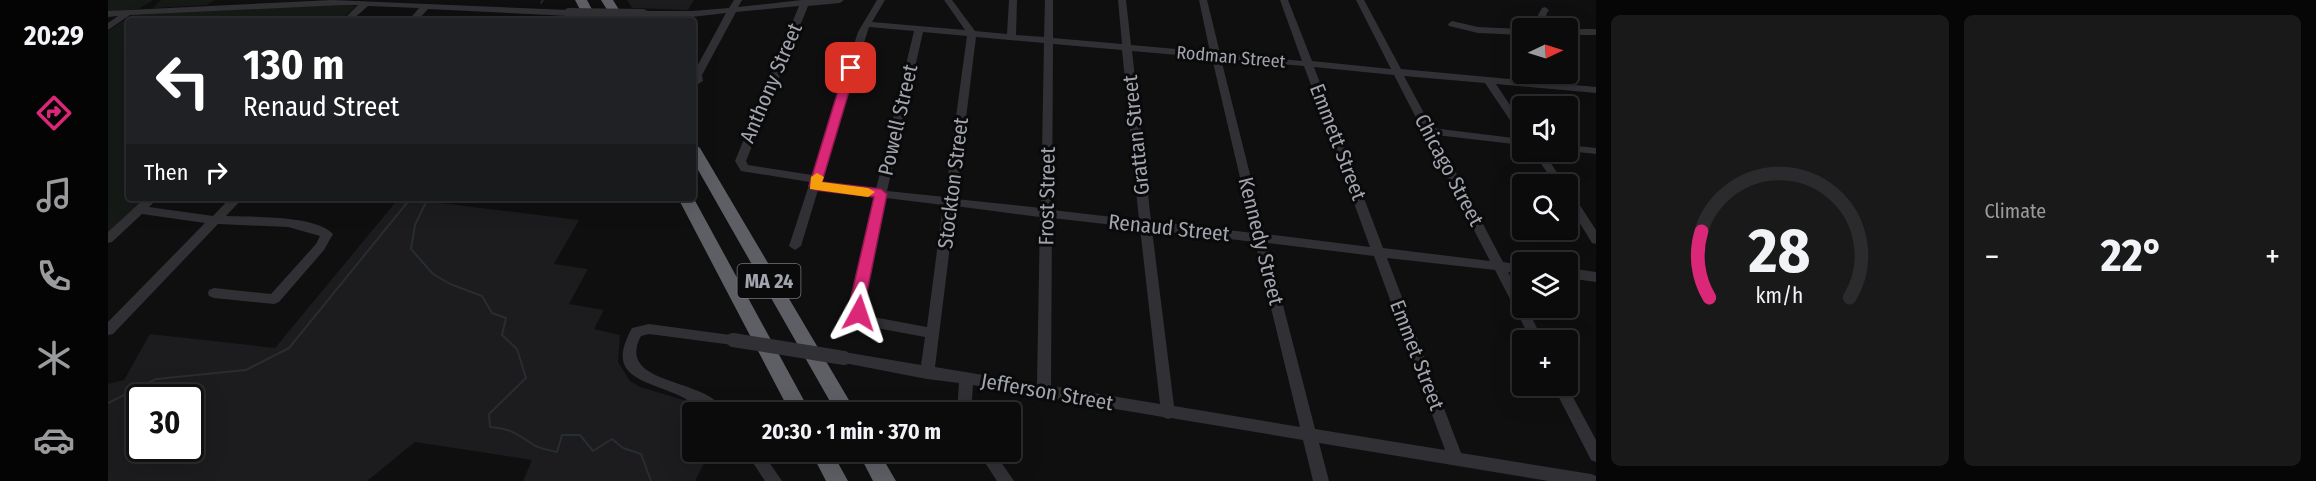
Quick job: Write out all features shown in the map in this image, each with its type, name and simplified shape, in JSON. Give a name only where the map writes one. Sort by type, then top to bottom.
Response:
[{"type":"highway","points":[[581,0],[590,18]]},
{"type":"highway","points":[[607,0],[618,18]]},
{"type":"highway","name":"MA 24","points":[[696,153],[840,402]]},
{"type":"highway","name":"MA 24","points":[[688,201],[795,402]]},
{"type":"highway","points":[[827,462],[837,481]]},
{"type":"highway","points":[[874,462],[885,481]]},
{"type":"street","points":[[108,27],[157,0]]},
{"type":"street","points":[[208,7],[218,0]]},
{"type":"street","points":[[698,81],[697,75],[738,0]]},
{"type":"street","points":[[108,14],[276,2],[338,1],[397,2],[426,6],[569,13],[692,14],[840,0]]},
{"type":"street","points":[[795,246],[841,96],[867,24],[881,0]]},
{"type":"street","points":[[948,0],[972,33]]},
{"type":"street","points":[[1011,36],[1013,0]]},
{"type":"street","name":"Frost Street","points":[[1044,392],[1049,0]]},
{"type":"street","name":"Grattan Street","points":[[1122,0],[1145,225],[1168,413]]},
{"type":"street","name":"Kennedy Street","points":[[1203,0],[1260,238],[1312,436],[1321,481]]},
{"type":"street","name":"Emmett Street","points":[[1284,0],[1378,252]]},
{"type":"street","name":"Chicago Street","points":[[1360,0],[1532,330]]},
{"type":"street","name":"Anthony Street","points":[[742,166],[740,161],[744,148],[805,2]]},
{"type":"street","points":[[349,18],[366,3]]},
{"type":"street","points":[[415,18],[426,6]]},
{"type":"street","points":[[1544,18],[1542,15],[1545,10]]},
{"type":"street","name":"Rodman Street","points":[[867,24],[1596,90]]},
{"type":"street","points":[[1452,24],[1478,30],[1512,32]]},
{"type":"street","name":"Powell Street","points":[[919,28],[859,297],[859,313],[872,322],[932,333]]},
{"type":"street","points":[[1578,32],[1596,32]]},
{"type":"street","name":"Stockton Street","points":[[927,373],[972,33]]},
{"type":"street","points":[[1489,81],[1512,114]]},
{"type":"street","points":[[1428,131],[1512,141]]},
{"type":"street","points":[[1578,149],[1596,152]]},
{"type":"street","name":"Renaud Street","points":[[742,166],[756,172],[881,194],[1512,267]]},
{"type":"street","points":[[108,238],[149,201]]},
{"type":"street","points":[[108,330],[234,201]]},
{"type":"street","points":[[139,210],[215,220],[274,223],[311,228],[326,233],[320,247],[274,299],[214,293]]},
{"type":"street","points":[[1578,212],[1596,240]]},
{"type":"street","name":"Emmet Street","points":[[1378,252],[1456,459]]},
{"type":"street","points":[[1578,274],[1596,277]]},
{"type":"street","name":"Jefferson Street","points":[[705,402],[636,372],[629,356],[630,346],[637,332],[642,329],[661,329],[733,340],[1591,481]]},
{"type":"street","points":[[965,402],[966,379]]},
{"type":"street","points":[[1565,396],[1596,455]]},
{"type":"street","points":[[761,462],[774,481]]},
{"type":"street","points":[[993,462],[1006,481]]},
{"type":"shaded area","points":[[108,0],[153,0],[138,9],[108,12]]},
{"type":"shaded area","points":[[161,0],[215,0],[207,5],[153,8]]},
{"type":"shaded area","points":[[627,0],[694,0],[688,10],[632,8]]},
{"type":"shaded area","points":[[339,4],[356,6],[343,18],[128,18],[132,15]]},
{"type":"shaded area","points":[[126,19],[126,201],[143,201],[108,233],[108,31]]},
{"type":"shaded area","points":[[397,201],[424,201],[579,220],[554,264],[588,269],[569,304],[604,310],[594,329],[620,335],[618,362],[630,381],[640,387],[688,402],[682,402],[682,462],[705,462],[695,481],[523,481],[532,460],[415,442],[367,481],[108,481],[108,384],[124,380],[150,334],[275,348]]},
{"type":"waterway","points":[[405,206],[409,201]]},
{"type":"waterway","points":[[425,206],[426,201]]},
{"type":"waterway","points":[[108,403],[156,379],[246,370],[289,348],[406,204]]},
{"type":"waterway","points":[[425,204],[415,225],[411,249],[433,274],[450,284],[482,296],[492,313],[506,318],[502,335],[517,349],[526,378],[489,414],[490,427],[509,431],[536,446],[557,452],[562,435],[580,435],[593,451],[612,439],[623,448],[641,454],[651,481]]},
{"type":"slow traffic","points":[[817,177],[815,186],[868,192]]},
{"type":"route","points":[[851,68],[815,186],[881,194],[859,297],[859,313]]}]
